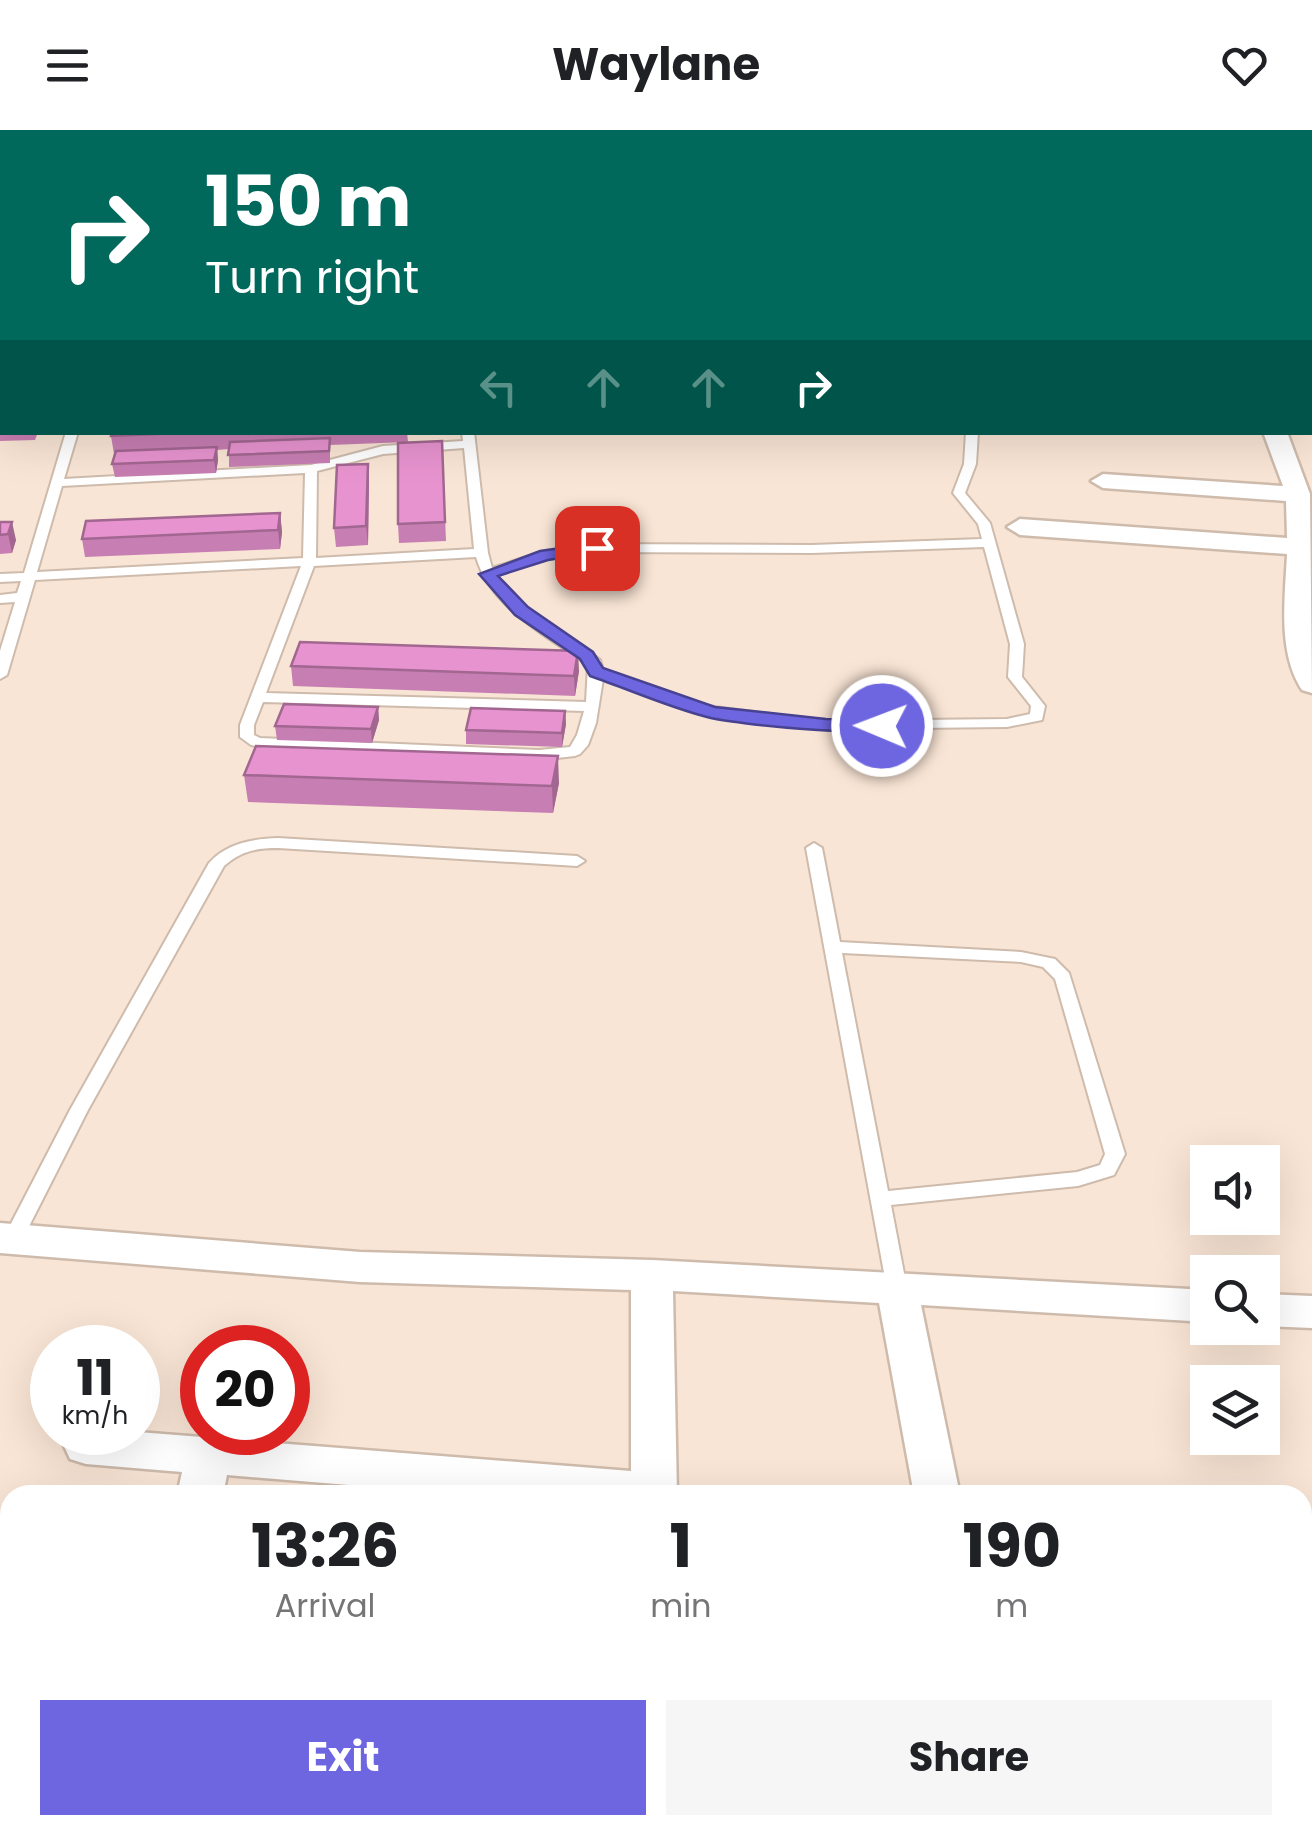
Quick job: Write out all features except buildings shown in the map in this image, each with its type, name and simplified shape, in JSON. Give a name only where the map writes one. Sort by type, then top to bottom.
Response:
[{"type":"street","points":[[1276,435],[1298,494],[1305,538],[1306,635],[1300,659],[1312,684]]},
{"type":"street","points":[[1104,481],[1298,494]]},
{"type":"street","points":[[1020,527],[1305,538]]},
{"type":"street","points":[[7,1238],[360,1267],[652,1275],[1190,1305]]},
{"type":"street","points":[[652,1275],[654,1485]]},
{"type":"street","points":[[897,1289],[935,1485]]},
{"type":"street","points":[[1280,1311],[1312,1312]]},
{"type":"street","points":[[123,1455],[204,1475],[454,1485]]},
{"type":"lane","points":[[0,675],[71,435]]},
{"type":"lane","points":[[596,672],[696,709],[724,714],[849,726],[1031,719],[1040,711],[1015,678],[1017,644],[982,517],[959,492],[970,464],[972,435]]},
{"type":"lane","points":[[57,483],[311,469],[383,450],[468,438],[481,553],[487,574],[521,611],[587,656],[596,672],[581,746],[566,754],[539,755],[256,742],[245,732],[309,562],[311,469]]},
{"type":"lane","points":[[487,574],[546,555],[597,548],[812,550],[990,543]]},
{"type":"lane","points":[[0,578],[481,553]]},
{"type":"lane","points":[[0,599],[23,597]]},
{"type":"lane","points":[[258,697],[591,707]]},
{"type":"lane","points":[[7,1238],[217,863],[228,853],[249,844],[278,843],[577,861]]},
{"type":"lane","points":[[814,848],[897,1289]]},
{"type":"lane","points":[[833,947],[1021,957],[1049,963],[1063,977],[1115,1154],[1107,1170],[1078,1180],[880,1199]]},
{"type":"route","points":[[597,548],[567,550],[487,574],[521,611],[587,656],[596,672],[696,709],[826,725],[882,726]]}]
